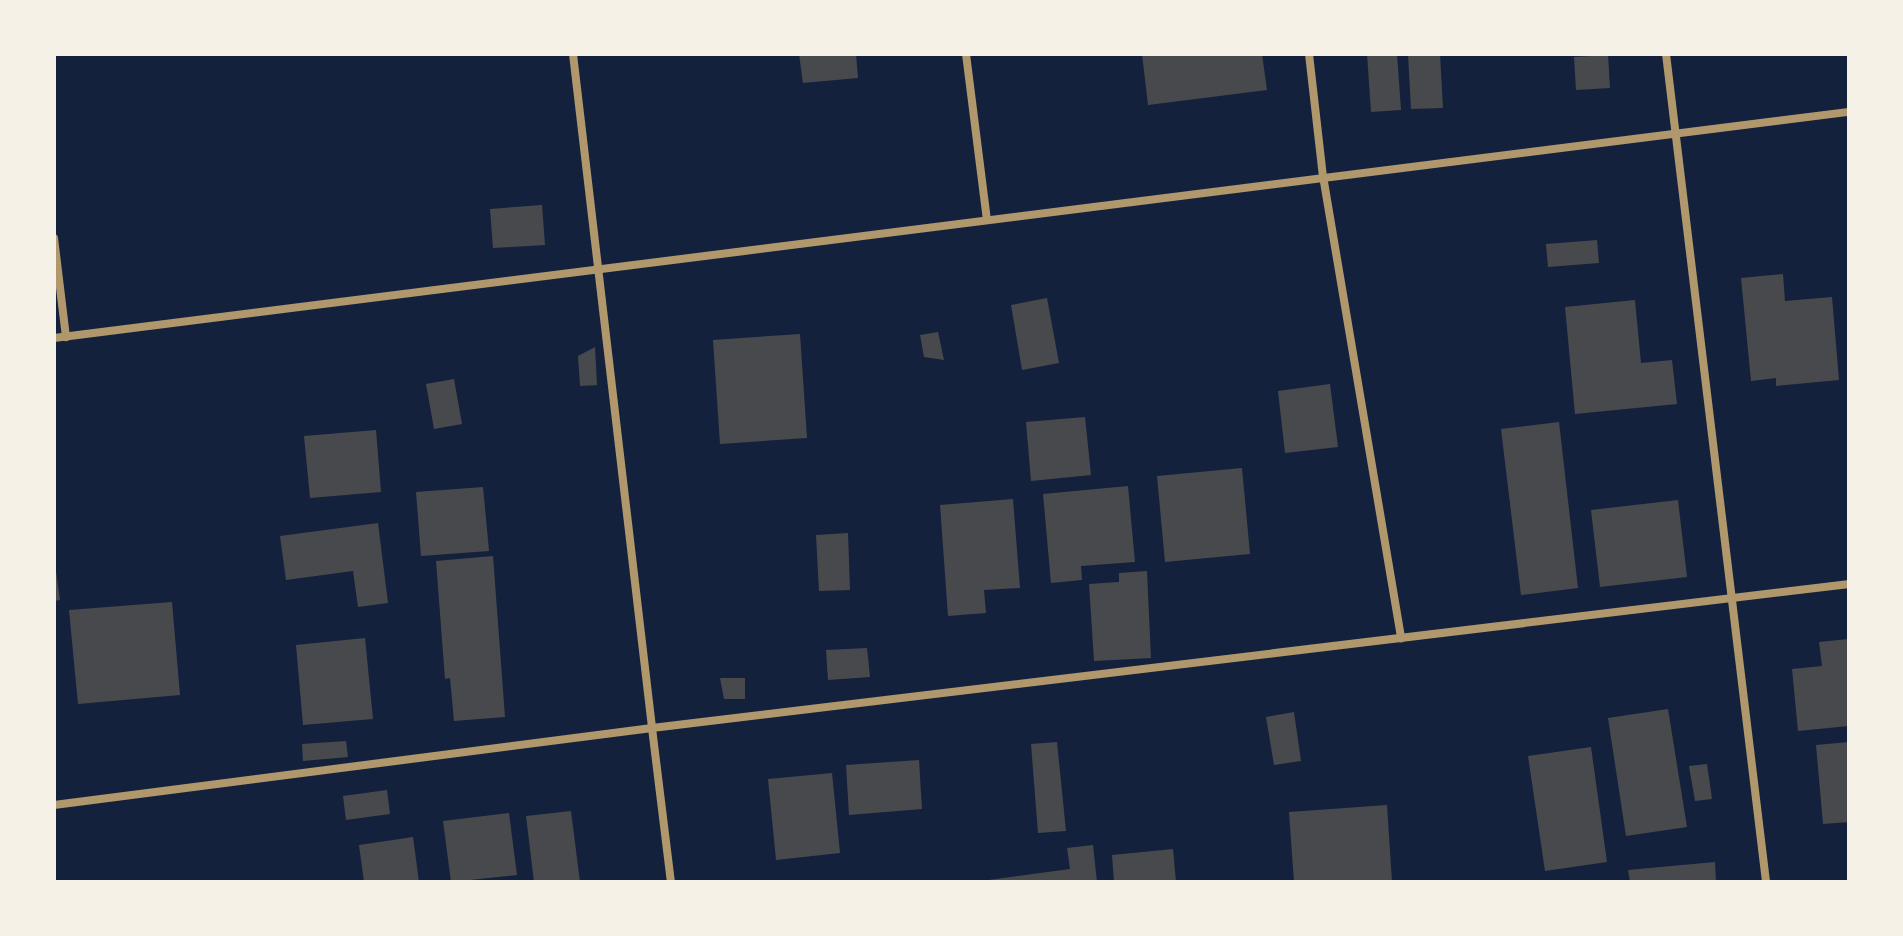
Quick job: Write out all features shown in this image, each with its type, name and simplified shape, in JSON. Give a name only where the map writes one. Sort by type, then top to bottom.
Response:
[{"type":"street","points":[[573,54],[671,882]]},
{"type":"street","points":[[966,54],[987,220]]},
{"type":"street","points":[[1309,54],[1323,176],[1401,638]]},
{"type":"street","points":[[1666,54],[1766,882]]},
{"type":"street","points":[[54,338],[1849,112]]},
{"type":"street","points":[[54,238],[66,337]]},
{"type":"street","points":[[54,805],[652,728],[1849,584]]},
{"type":"building","points":[[799,54],[856,54],[858,78],[803,83]]},
{"type":"building","points":[[1142,54],[1262,54],[1267,90],[1148,105]]},
{"type":"building","points":[[1367,54],[1397,54],[1401,110],[1371,112]]},
{"type":"building","points":[[1408,54],[1440,54],[1443,108],[1411,109]]},
{"type":"building","points":[[1608,55],[1610,88],[1576,90],[1574,57]]},
{"type":"building","points":[[542,205],[545,245],[493,248],[490,209]]},
{"type":"building","points":[[1597,240],[1599,263],[1548,267],[1546,244]]},
{"type":"building","points":[[1783,274],[1785,301],[1832,297],[1839,380],[1776,386],[1776,378],[1751,381],[1741,278]]},
{"type":"building","points":[[1047,298],[1059,363],[1022,370],[1011,305]]},
{"type":"building","points":[[1635,300],[1641,363],[1672,360],[1677,404],[1575,414],[1565,307]]},
{"type":"building","points":[[938,332],[944,360],[924,357],[920,335]]},
{"type":"building","points":[[800,334],[807,438],[720,444],[713,340]]},
{"type":"building","points":[[595,347],[597,385],[580,386],[578,356]]},
{"type":"building","points":[[454,379],[462,424],[434,429],[426,384]]},
{"type":"building","points":[[1330,384],[1338,447],[1285,453],[1278,391]]},
{"type":"building","points":[[1085,417],[1091,475],[1031,481],[1026,422]]},
{"type":"building","points":[[1559,422],[1578,588],[1521,595],[1501,429]]},
{"type":"building","points":[[376,430],[381,492],[310,498],[304,436]]},
{"type":"building","points":[[1242,468],[1250,554],[1165,562],[1157,476]]},
{"type":"building","points":[[1128,486],[1135,562],[1081,566],[1082,580],[1051,583],[1043,494]]},
{"type":"building","points":[[483,487],[489,551],[421,556],[416,492]]},
{"type":"building","points":[[1013,499],[1020,588],[984,590],[986,613],[948,616],[940,505]]},
{"type":"building","points":[[1678,500],[1687,577],[1600,587],[1591,510]]},
{"type":"building","points":[[378,523],[388,603],[358,607],[353,571],[286,580],[280,536]]},
{"type":"building","points":[[848,533],[850,590],[819,591],[816,535]]},
{"type":"building","points":[[493,556],[505,717],[454,721],[450,678],[445,679],[436,561]]},
{"type":"building","points":[[54,557],[60,600],[54,601]]},
{"type":"building","points":[[1147,571],[1151,658],[1094,661],[1089,584],[1119,582],[1119,573]]},
{"type":"building","points":[[172,602],[180,695],[78,704],[69,610]]},
{"type":"building","points":[[365,638],[373,719],[303,725],[296,645]]},
{"type":"building","points":[[1849,639],[1849,726],[1798,731],[1792,669],[1822,666],[1819,642]]},
{"type":"building","points":[[867,648],[870,677],[828,680],[826,650]]},
{"type":"building","points":[[720,678],[745,678],[745,699],[724,699]]},
{"type":"building","points":[[1668,709],[1687,827],[1626,836],[1608,718]]},
{"type":"building","points":[[1294,712],[1301,761],[1274,765],[1266,717]]},
{"type":"building","points":[[346,741],[348,757],[303,761],[302,744]]},
{"type":"building","points":[[1057,742],[1066,831],[1038,833],[1031,744]]},
{"type":"building","points":[[1849,742],[1849,822],[1823,824],[1816,745]]},
{"type":"building","points":[[1591,747],[1607,862],[1545,871],[1528,756]]},
{"type":"building","points":[[919,760],[922,809],[849,815],[846,765]]},
{"type":"building","points":[[1707,764],[1712,799],[1695,801],[1689,766]]},
{"type":"building","points":[[832,773],[840,853],[776,860],[768,779]]},
{"type":"building","points":[[387,790],[390,814],[346,820],[343,796]]},
{"type":"building","points":[[1387,805],[1392,882],[1294,882],[1289,812]]},
{"type":"building","points":[[571,811],[580,882],[534,882],[526,816]]},
{"type":"building","points":[[509,813],[517,875],[451,882],[443,821]]},
{"type":"building","points":[[413,837],[419,882],[364,882],[359,845]]},
{"type":"building","points":[[1093,845],[1097,882],[974,882],[1070,869],[1067,848]]},
{"type":"building","points":[[1173,849],[1176,882],[1114,882],[1112,855]]},
{"type":"building","points":[[1715,862],[1716,882],[1630,882],[1628,870]]}]
